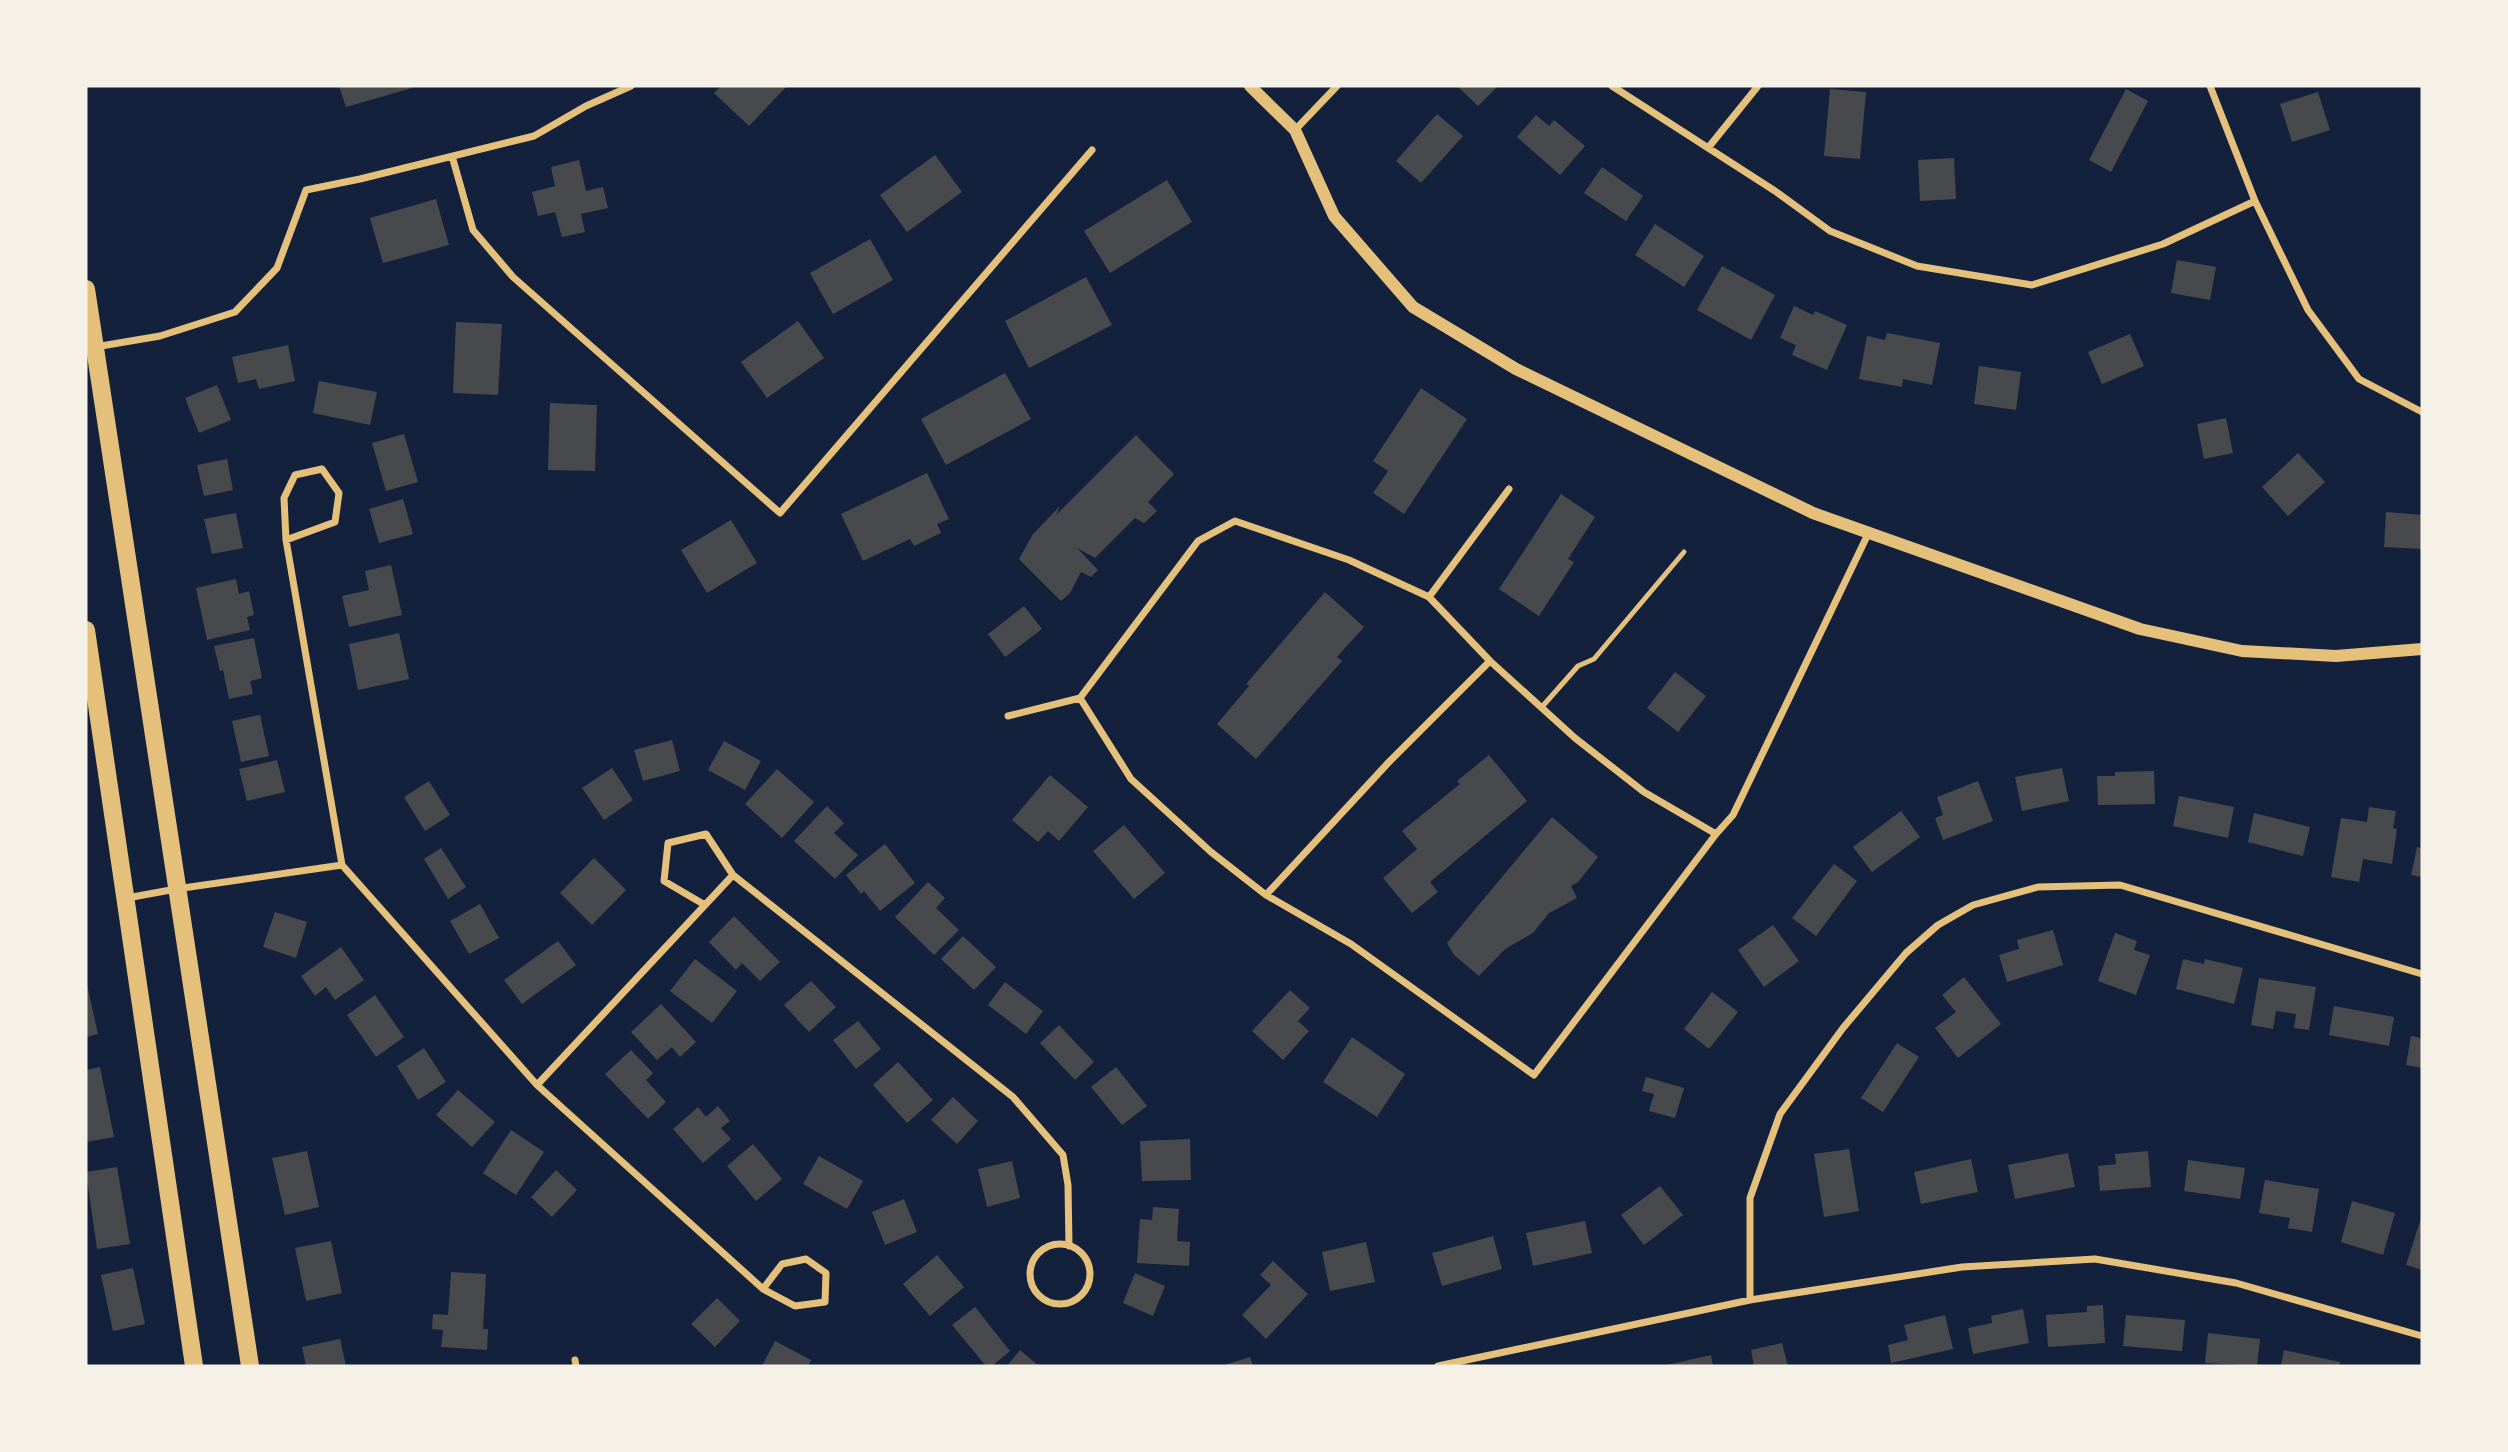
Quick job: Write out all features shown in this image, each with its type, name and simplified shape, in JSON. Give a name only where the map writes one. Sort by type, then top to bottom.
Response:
[{"type":"main road","points":[[86,289],[250,1366]]},
{"type":"main road","points":[[86,630],[194,1366]]},
{"type":"street","points":[[95,348],[160,336],[235,312],[277,268],[306,190],[534,136],[586,106],[631,86]]},
{"type":"street","points":[[1250,86],[1296,130],[1334,216],[1413,307],[1516,369],[1813,513],[2140,629],[2242,652],[2336,656],[2422,649]]},
{"type":"street","points":[[1296,130],[1337,86]]},
{"type":"street","points":[[1612,86],[1775,191],[1830,231],[1917,266],[2032,285],[2163,244],[2255,201]]},
{"type":"street","points":[[1708,148],[1758,86]]},
{"type":"street","points":[[2210,86],[2255,201],[2308,310],[2359,379],[2422,412]]},
{"type":"street","points":[[452,156],[473,230],[513,277],[780,513],[1092,150]]},
{"type":"street","points":[[286,540],[335,522],[339,493],[322,469],[295,475],[284,498],[286,540],[342,865],[537,1085],[763,1289],[795,1306],[825,1302],[826,1273],[806,1259],[782,1265],[763,1289]]},
{"type":"street","points":[[1429,597],[1509,489]]},
{"type":"street","points":[[1008,716],[1080,698],[1198,541],[1235,521],[1349,560],[1429,597],[1490,661],[1575,738],[1644,792],[1716,834]]},
{"type":"street","points":[[1080,698],[1131,779],[1211,852],[1266,895],[1352,944],[1534,1075],[1733,815],[1869,532]]},
{"type":"street","points":[[1266,895],[1388,763],[1490,661]]},
{"type":"street","points":[[705,905],[664,881],[668,843],[706,834],[733,875],[1013,1097],[1063,1155],[1068,1185],[1069,1246]]},
{"type":"street","points":[[126,898],[342,865]]},
{"type":"street","points":[[537,1085],[733,875]]},
{"type":"street","points":[[1751,1300],[1750,1198],[1780,1114],[1843,1028],[1906,953],[1938,925],[1973,905],[2038,887],[2120,886],[2422,974]]},
{"type":"street","points":[[1059,1244],[1069,1246],[1084,1258],[1090,1277],[1081,1295],[1063,1304],[1053,1304],[1036,1293],[1031,1284],[1031,1266],[1042,1250],[1059,1244]]},
{"type":"street","points":[[1438,1366],[1751,1300],[1962,1267],[2095,1259],[2236,1283],[2422,1336]]},
{"type":"lane","points":[[1541,708],[1578,666],[1594,659],[1684,552]]},
{"type":"building","points":[[339,86],[411,86],[412,88],[346,107]]},
{"type":"building","points":[[721,86],[787,86],[749,126],[714,93]]},
{"type":"building","points":[[1457,86],[1498,86],[1478,106]]},
{"type":"building","points":[[1830,89],[1866,92],[1860,159],[1824,156]]},
{"type":"building","points":[[2126,89],[2148,101],[2111,172],[2089,160]]},
{"type":"building","points":[[2318,92],[2330,130],[2292,142],[2280,104]]},
{"type":"building","points":[[1437,114],[1463,136],[1421,183],[1396,161]]},
{"type":"building","points":[[1536,115],[1549,126],[1554,120],[1585,146],[1560,175],[1517,137]]},
{"type":"building","points":[[935,155],[962,192],[907,232],[880,195]]},
{"type":"building","points":[[1954,158],[1956,199],[1920,201],[1918,160]]},
{"type":"building","points":[[579,160],[586,191],[603,187],[608,208],[581,214],[585,232],[562,237],[555,212],[538,216],[532,192],[555,186],[551,167]]},
{"type":"building","points":[[1602,167],[1643,196],[1626,221],[1584,193]]},
{"type":"building","points":[[1167,180],[1192,222],[1110,273],[1084,231]]},
{"type":"building","points":[[436,199],[449,245],[383,263],[370,218]]},
{"type":"building","points":[[1655,224],[1704,256],[1684,287],[1635,255]]},
{"type":"building","points":[[870,239],[893,280],[833,314],[810,273]]},
{"type":"building","points":[[2177,260],[2216,267],[2210,300],[2171,293]]},
{"type":"building","points":[[1722,266],[1775,295],[1751,340],[1697,310]]},
{"type":"building","points":[[1086,277],[1112,325],[1029,368],[1005,321]]},
{"type":"building","points":[[1794,306],[1813,315],[1815,311],[1847,325],[1827,370],[1792,355],[1796,345],[1780,338]]},
{"type":"building","points":[[798,321],[824,358],[767,398],[741,362]]},
{"type":"building","points":[[456,322],[502,324],[498,395],[453,393]]},
{"type":"building","points":[[1887,333],[1940,343],[1932,385],[1903,379],[1902,387],[1859,379],[1867,336],[1885,340]]},
{"type":"building","points":[[2130,334],[2144,366],[2102,384],[2088,352]]},
{"type":"building","points":[[288,345],[295,381],[259,389],[256,379],[238,383],[232,357]]},
{"type":"building","points":[[1979,366],[2021,372],[2016,410],[1974,404]]},
{"type":"building","points":[[1005,373],[1031,419],[946,465],[921,419]]},
{"type":"building","points":[[319,381],[377,392],[370,425],[313,413]]},
{"type":"building","points":[[217,385],[231,420],[199,433],[185,398]]},
{"type":"building","points":[[1421,388],[1467,419],[1404,514],[1373,493],[1388,471],[1373,461]]},
{"type":"building","points":[[550,403],[597,405],[595,471],[548,470]]},
{"type":"building","points":[[2226,418],[2233,453],[2204,459],[2197,424]]},
{"type":"building","points":[[404,434],[418,482],[386,491],[372,443]]},
{"type":"building","points":[[1136,435],[1174,474],[1148,502],[1157,511],[1144,523],[1135,518],[1095,558],[1077,548],[1098,570],[1091,577],[1081,572],[1070,593],[1061,601],[1019,559],[1033,534],[1060,506],[1056,515]]},
{"type":"building","points":[[2298,453],[2325,482],[2288,516],[2262,487]]},
{"type":"building","points":[[227,459],[233,490],[204,496],[197,465]]},
{"type":"building","points":[[927,473],[949,519],[937,524],[941,533],[914,546],[910,539],[863,561],[841,514]]},
{"type":"building","points":[[1561,494],[1595,517],[1568,559],[1574,562],[1539,616],[1499,589]]},
{"type":"building","points":[[403,499],[413,534],[379,543],[369,509]]},
{"type":"building","points":[[2386,512],[2422,515],[2422,549],[2384,547]]},
{"type":"building","points":[[236,513],[243,548],[212,554],[204,519]]},
{"type":"building","points":[[731,520],[757,563],[707,593],[681,550]]},
{"type":"building","points":[[391,565],[402,615],[349,627],[342,596],[369,590],[365,571]]},
{"type":"building","points":[[236,579],[239,594],[249,591],[254,615],[247,617],[250,630],[207,640],[196,588]]},
{"type":"building","points":[[1325,592],[1364,627],[1337,657],[1342,661],[1256,759],[1217,724],[1249,686],[1246,684]]},
{"type":"building","points":[[1024,606],[1042,629],[1005,657],[988,634]]},
{"type":"building","points":[[399,633],[409,679],[358,690],[349,644]]},
{"type":"building","points":[[254,638],[262,678],[250,681],[253,694],[229,699],[223,670],[220,671],[214,646]]},
{"type":"building","points":[[1675,672],[1706,696],[1678,732],[1647,708]]},
{"type":"building","points":[[260,715],[269,756],[241,762],[232,721]]},
{"type":"building","points":[[672,740],[680,771],[643,781],[634,750]]},
{"type":"building","points":[[724,741],[761,761],[745,790],[708,770]]},
{"type":"building","points":[[1489,755],[1527,801],[1430,882],[1438,892],[1412,913],[1383,878],[1417,849],[1402,831],[1460,784],[1457,781]]},
{"type":"building","points":[[277,760],[285,792],[247,801],[239,769]]},
{"type":"building","points":[[612,768],[633,800],[604,820],[582,788]]},
{"type":"building","points":[[2062,768],[2069,801],[2022,811],[2015,777]]},
{"type":"building","points":[[777,769],[814,802],[782,838],[745,804]]},
{"type":"building","points":[[2154,771],[2155,804],[2098,805],[2097,776],[2115,776],[2115,772]]},
{"type":"building","points":[[1050,775],[1088,807],[1059,841],[1048,831],[1038,842],[1012,820]]},
{"type":"building","points":[[429,781],[450,815],[425,831],[404,797]]},
{"type":"building","points":[[1978,781],[1993,821],[1943,840],[1935,818],[1943,815],[1937,797]]},
{"type":"building","points":[[2179,796],[2234,807],[2228,838],[2173,826]]},
{"type":"building","points":[[827,806],[844,823],[834,833],[858,855],[835,879],[794,841]]},
{"type":"building","points":[[2369,807],[2396,811],[2393,828],[2397,829],[2392,864],[2363,859],[2359,882],[2331,877],[2341,818],[2367,822]]},
{"type":"building","points":[[1901,811],[1920,837],[1872,872],[1853,847]]},
{"type":"building","points":[[2254,813],[2310,827],[2303,856],[2248,842]]},
{"type":"building","points":[[1552,817],[1598,857],[1578,882],[1571,886],[1577,898],[1549,913],[1533,933],[1505,949],[1479,976],[1454,955],[1447,943]]},
{"type":"building","points":[[1124,825],[1165,873],[1134,899],[1093,851]]},
{"type":"building","points":[[885,844],[915,883],[880,911],[864,891],[861,894],[846,875]]},
{"type":"building","points":[[2417,847],[2422,848],[2422,877],[2411,875]]},
{"type":"building","points":[[441,848],[466,887],[448,899],[424,859]]},
{"type":"building","points":[[594,858],[626,890],[592,925],[560,893]]},
{"type":"building","points":[[1834,864],[1857,881],[1816,936],[1792,918]]},
{"type":"building","points":[[928,882],[945,898],[936,908],[959,930],[934,955],[895,917]]},
{"type":"building","points":[[480,904],[499,938],[469,954],[450,921]]},
{"type":"building","points":[[275,912],[307,922],[296,958],[263,947]]},
{"type":"building","points":[[734,916],[780,962],[760,981],[742,963],[736,970],[709,942]]},
{"type":"building","points":[[1773,925],[1799,961],[1764,987],[1738,950]]},
{"type":"building","points":[[2053,930],[2063,965],[2007,982],[1999,955],[2019,949],[2017,940]]},
{"type":"building","points":[[2115,933],[2137,941],[2134,950],[2150,955],[2136,995],[2098,981]]},
{"type":"building","points":[[963,936],[996,967],[974,990],[941,959]]},
{"type":"building","points":[[558,941],[576,965],[522,1004],[504,980]]},
{"type":"building","points":[[341,947],[364,980],[335,1000],[326,987],[315,996],[301,976]]},
{"type":"building","points":[[695,959],[737,991],[712,1023],[670,991]]},
{"type":"building","points":[[2183,959],[2204,964],[2205,959],[2243,968],[2234,1004],[2176,989]]},
{"type":"building","points":[[1964,977],[2001,1024],[1958,1058],[1935,1028],[1956,1012],[1942,995]]},
{"type":"building","points":[[2259,978],[2316,987],[2309,1030],[2294,1028],[2296,1014],[2276,1011],[2273,1029],[2251,1025]]},
{"type":"building","points":[[86,980],[98,1034],[86,1037]]},
{"type":"building","points":[[811,981],[836,1007],[809,1032],[784,1005]]},
{"type":"building","points":[[1005,982],[1043,1011],[1026,1034],[988,1005]]},
{"type":"building","points":[[1290,990],[1310,1008],[1298,1021],[1309,1031],[1283,1060],[1252,1031]]},
{"type":"building","points":[[1712,992],[1738,1012],[1709,1049],[1684,1029]]},
{"type":"building","points":[[375,995],[404,1037],[376,1057],[347,1015]]},
{"type":"building","points":[[661,1004],[696,1042],[680,1057],[672,1047],[657,1060],[631,1032]]},
{"type":"building","points":[[2334,1006],[2394,1017],[2389,1046],[2329,1035]]},
{"type":"building","points":[[858,1021],[881,1049],[856,1069],[833,1040]]},
{"type":"building","points":[[1059,1025],[1094,1062],[1075,1080],[1040,1043]]},
{"type":"building","points":[[2411,1036],[2422,1038],[2422,1068],[2406,1065]]},
{"type":"building","points":[[1352,1037],[1405,1074],[1377,1117],[1323,1082]]},
{"type":"building","points":[[1897,1043],[1919,1057],[1883,1112],[1861,1098]]},
{"type":"building","points":[[424,1048],[446,1082],[418,1100],[397,1066]]},
{"type":"building","points":[[631,1050],[653,1073],[646,1080],[666,1102],[648,1119],[605,1074]]},
{"type":"building","points":[[898,1062],[933,1100],[907,1123],[873,1085]]},
{"type":"building","points":[[100,1067],[114,1137],[86,1142],[86,1070]]},
{"type":"building","points":[[1116,1067],[1147,1106],[1122,1125],[1091,1087]]},
{"type":"building","points":[[1646,1077],[1684,1088],[1675,1118],[1649,1111],[1654,1094],[1642,1091]]},
{"type":"building","points":[[458,1090],[495,1122],[472,1147],[436,1115]]},
{"type":"building","points":[[953,1097],[978,1121],[957,1144],[931,1120]]},
{"type":"building","points":[[718,1106],[730,1121],[721,1128],[731,1139],[703,1163],[673,1129],[698,1107],[706,1117]]},
{"type":"building","points":[[511,1130],[544,1152],[516,1195],[483,1173]]},
{"type":"building","points":[[1190,1139],[1191,1180],[1142,1181],[1140,1141]]},
{"type":"building","points":[[753,1144],[782,1179],[756,1201],[727,1166]]},
{"type":"building","points":[[1849,1149],[1859,1211],[1824,1217],[1814,1154]]},
{"type":"building","points":[[307,1151],[319,1207],[285,1215],[272,1158]]},
{"type":"building","points":[[2148,1151],[2151,1187],[2100,1191],[2098,1166],[2116,1164],[2115,1154]]},
{"type":"building","points":[[2068,1153],[2075,1187],[2015,1199],[2008,1165]]},
{"type":"building","points":[[819,1156],[863,1181],[847,1209],[803,1184]]},
{"type":"building","points":[[1971,1159],[1978,1192],[1921,1204],[1914,1172]]},
{"type":"building","points":[[2188,1160],[2245,1168],[2240,1199],[2184,1191]]},
{"type":"building","points":[[1012,1161],[1020,1198],[987,1207],[978,1169]]},
{"type":"building","points":[[117,1167],[130,1244],[97,1249],[86,1172]]},
{"type":"building","points":[[556,1170],[577,1190],[552,1217],[531,1197]]},
{"type":"building","points":[[2265,1180],[2319,1189],[2312,1232],[2288,1228],[2290,1218],[2259,1213]]},
{"type":"building","points":[[1660,1186],[1683,1215],[1644,1245],[1621,1215]]},
{"type":"building","points":[[904,1199],[917,1232],[885,1245],[872,1212]]},
{"type":"building","points":[[2352,1201],[2395,1213],[2383,1255],[2341,1242]]},
{"type":"building","points":[[1153,1207],[1179,1209],[1177,1241],[1190,1242],[1189,1266],[1137,1263],[1140,1219],[1152,1220]]},
{"type":"building","points":[[2422,1215],[2422,1270],[2406,1265]]},
{"type":"building","points":[[1585,1221],[1592,1253],[1533,1266],[1526,1233]]},
{"type":"building","points":[[1493,1236],[1502,1269],[1442,1286],[1432,1253]]},
{"type":"building","points":[[331,1241],[342,1293],[306,1301],[295,1248]]},
{"type":"building","points":[[1366,1242],[1375,1282],[1330,1291],[1322,1252]]},
{"type":"building","points":[[937,1255],[964,1287],[930,1316],[903,1284]]},
{"type":"building","points":[[1273,1261],[1308,1294],[1266,1339],[1242,1315],[1271,1285],[1260,1275]]},
{"type":"building","points":[[133,1268],[145,1324],[113,1331],[101,1275]]},
{"type":"building","points":[[451,1272],[486,1274],[483,1329],[488,1329],[487,1350],[441,1347],[443,1330],[432,1329],[433,1314],[448,1315]]},
{"type":"building","points":[[1135,1273],[1165,1286],[1153,1316],[1123,1303]]},
{"type":"building","points":[[717,1298],[740,1321],[715,1347],[691,1324]]},
{"type":"building","points":[[2103,1305],[2105,1343],[2048,1347],[2046,1315],[2087,1312],[2087,1306]]},
{"type":"building","points":[[975,1307],[1010,1351],[992,1366],[986,1366],[952,1325]]},
{"type":"building","points":[[2023,1309],[2029,1343],[1973,1354],[1968,1328],[1992,1323],[1991,1316]]},
{"type":"building","points":[[1945,1315],[1953,1349],[1891,1363],[1888,1345],[1908,1340],[1904,1325]]},
{"type":"building","points":[[2126,1315],[2185,1320],[2182,1351],[2123,1346]]},
{"type":"building","points":[[2208,1333],[2260,1339],[2257,1366],[2205,1363]]},
{"type":"building","points":[[340,1339],[346,1366],[306,1366],[302,1347]]},
{"type":"building","points":[[775,1341],[811,1360],[808,1366],[762,1366]]},
{"type":"building","points":[[1782,1343],[1788,1366],[1754,1366],[1751,1350]]},
{"type":"building","points":[[1020,1350],[1039,1366],[1007,1366]]},
{"type":"building","points":[[2284,1350],[2340,1362],[2339,1366],[2281,1366]]},
{"type":"building","points":[[1711,1355],[1713,1366],[1667,1366],[1667,1365]]},
{"type":"building","points":[[1250,1357],[1253,1366],[1221,1366]]}]
